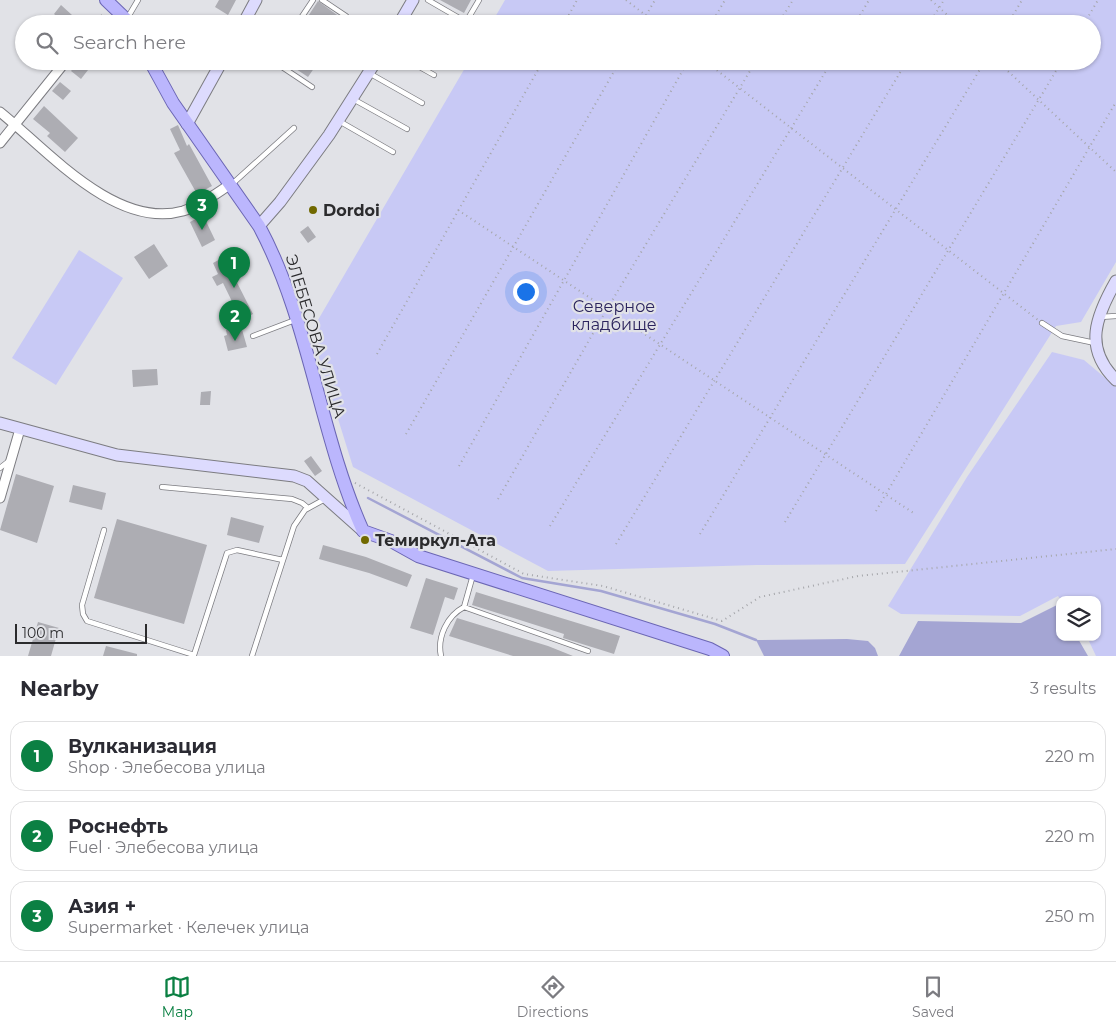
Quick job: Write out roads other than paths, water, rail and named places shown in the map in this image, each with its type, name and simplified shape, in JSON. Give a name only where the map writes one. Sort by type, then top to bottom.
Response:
[{"type":"main road","points":[[107,2],[122,15]]},
{"type":"main road","name":"ЭЛЕБЕСОВА УЛИЦА","points":[[155,70],[187,124],[259,226],[275,259],[296,320],[347,495],[363,531]]},
{"type":"main road","points":[[363,531],[391,541],[418,556],[710,650],[722,656]]},
{"type":"street","points":[[248,15],[256,0]]},
{"type":"street","points":[[406,15],[413,0]]},
{"type":"street","points":[[0,143],[59,70]]},
{"type":"street","points":[[187,124],[217,70]]},
{"type":"street","points":[[259,226],[280,202],[339,121],[371,70]]},
{"type":"street","points":[[0,112],[88,186],[124,207],[162,214],[182,211],[230,186]]},
{"type":"street","points":[[1116,281],[1098,317],[1096,343],[1100,361],[1116,380]]},
{"type":"street","points":[[0,423],[117,455],[294,476],[307,481],[363,531]]},
{"type":"street","points":[[0,498],[20,429]]},
{"type":"lane","points":[[132,15],[138,0]]},
{"type":"lane","points":[[303,15],[313,0]]},
{"type":"lane","points":[[322,0],[344,15]]},
{"type":"lane","points":[[428,0],[454,15]]},
{"type":"lane","points":[[470,15],[479,0]]},
{"type":"lane","points":[[286,70],[312,87]]},
{"type":"lane","points":[[425,70],[434,75]]},
{"type":"lane","points":[[369,73],[422,103]]},
{"type":"lane","points":[[353,99],[407,129]]},
{"type":"lane","points":[[339,121],[393,152]]},
{"type":"lane","points":[[230,186],[294,128]]},
{"type":"lane","points":[[1098,317],[1116,316]]},
{"type":"lane","points":[[253,336],[296,320]]},
{"type":"lane","points":[[1042,323],[1062,336],[1096,343]]},
{"type":"lane","points":[[0,468],[11,459]]},
{"type":"lane","points":[[162,487],[292,499],[308,508]]},
{"type":"lane","points":[[252,656],[294,526],[308,508],[327,498]]},
{"type":"lane","points":[[104,530],[82,605],[83,614],[87,621],[194,655],[227,554],[237,550],[283,560]]},
{"type":"lane","points":[[441,656],[441,638],[446,623],[452,615],[464,607],[473,574]]},
{"type":"lane","points":[[464,607],[588,651]]},
{"type":"waterway","points":[[368,498],[522,578],[601,591],[715,624],[756,640]]},
{"type":"place","name":"Dordoi","points":[[313,210]]},
{"type":"place","name":"Азия +","points":[[202,230]]},
{"type":"place","name":"Вулканизация","points":[[234,288]]},
{"type":"place","name":"Роснефть","points":[[235,341]]},
{"type":"place","name":"Темиркул-Ата","points":[[365,540]]},
{"type":"park label","name":"Северное кладбище","points":[[614,315]]}]
